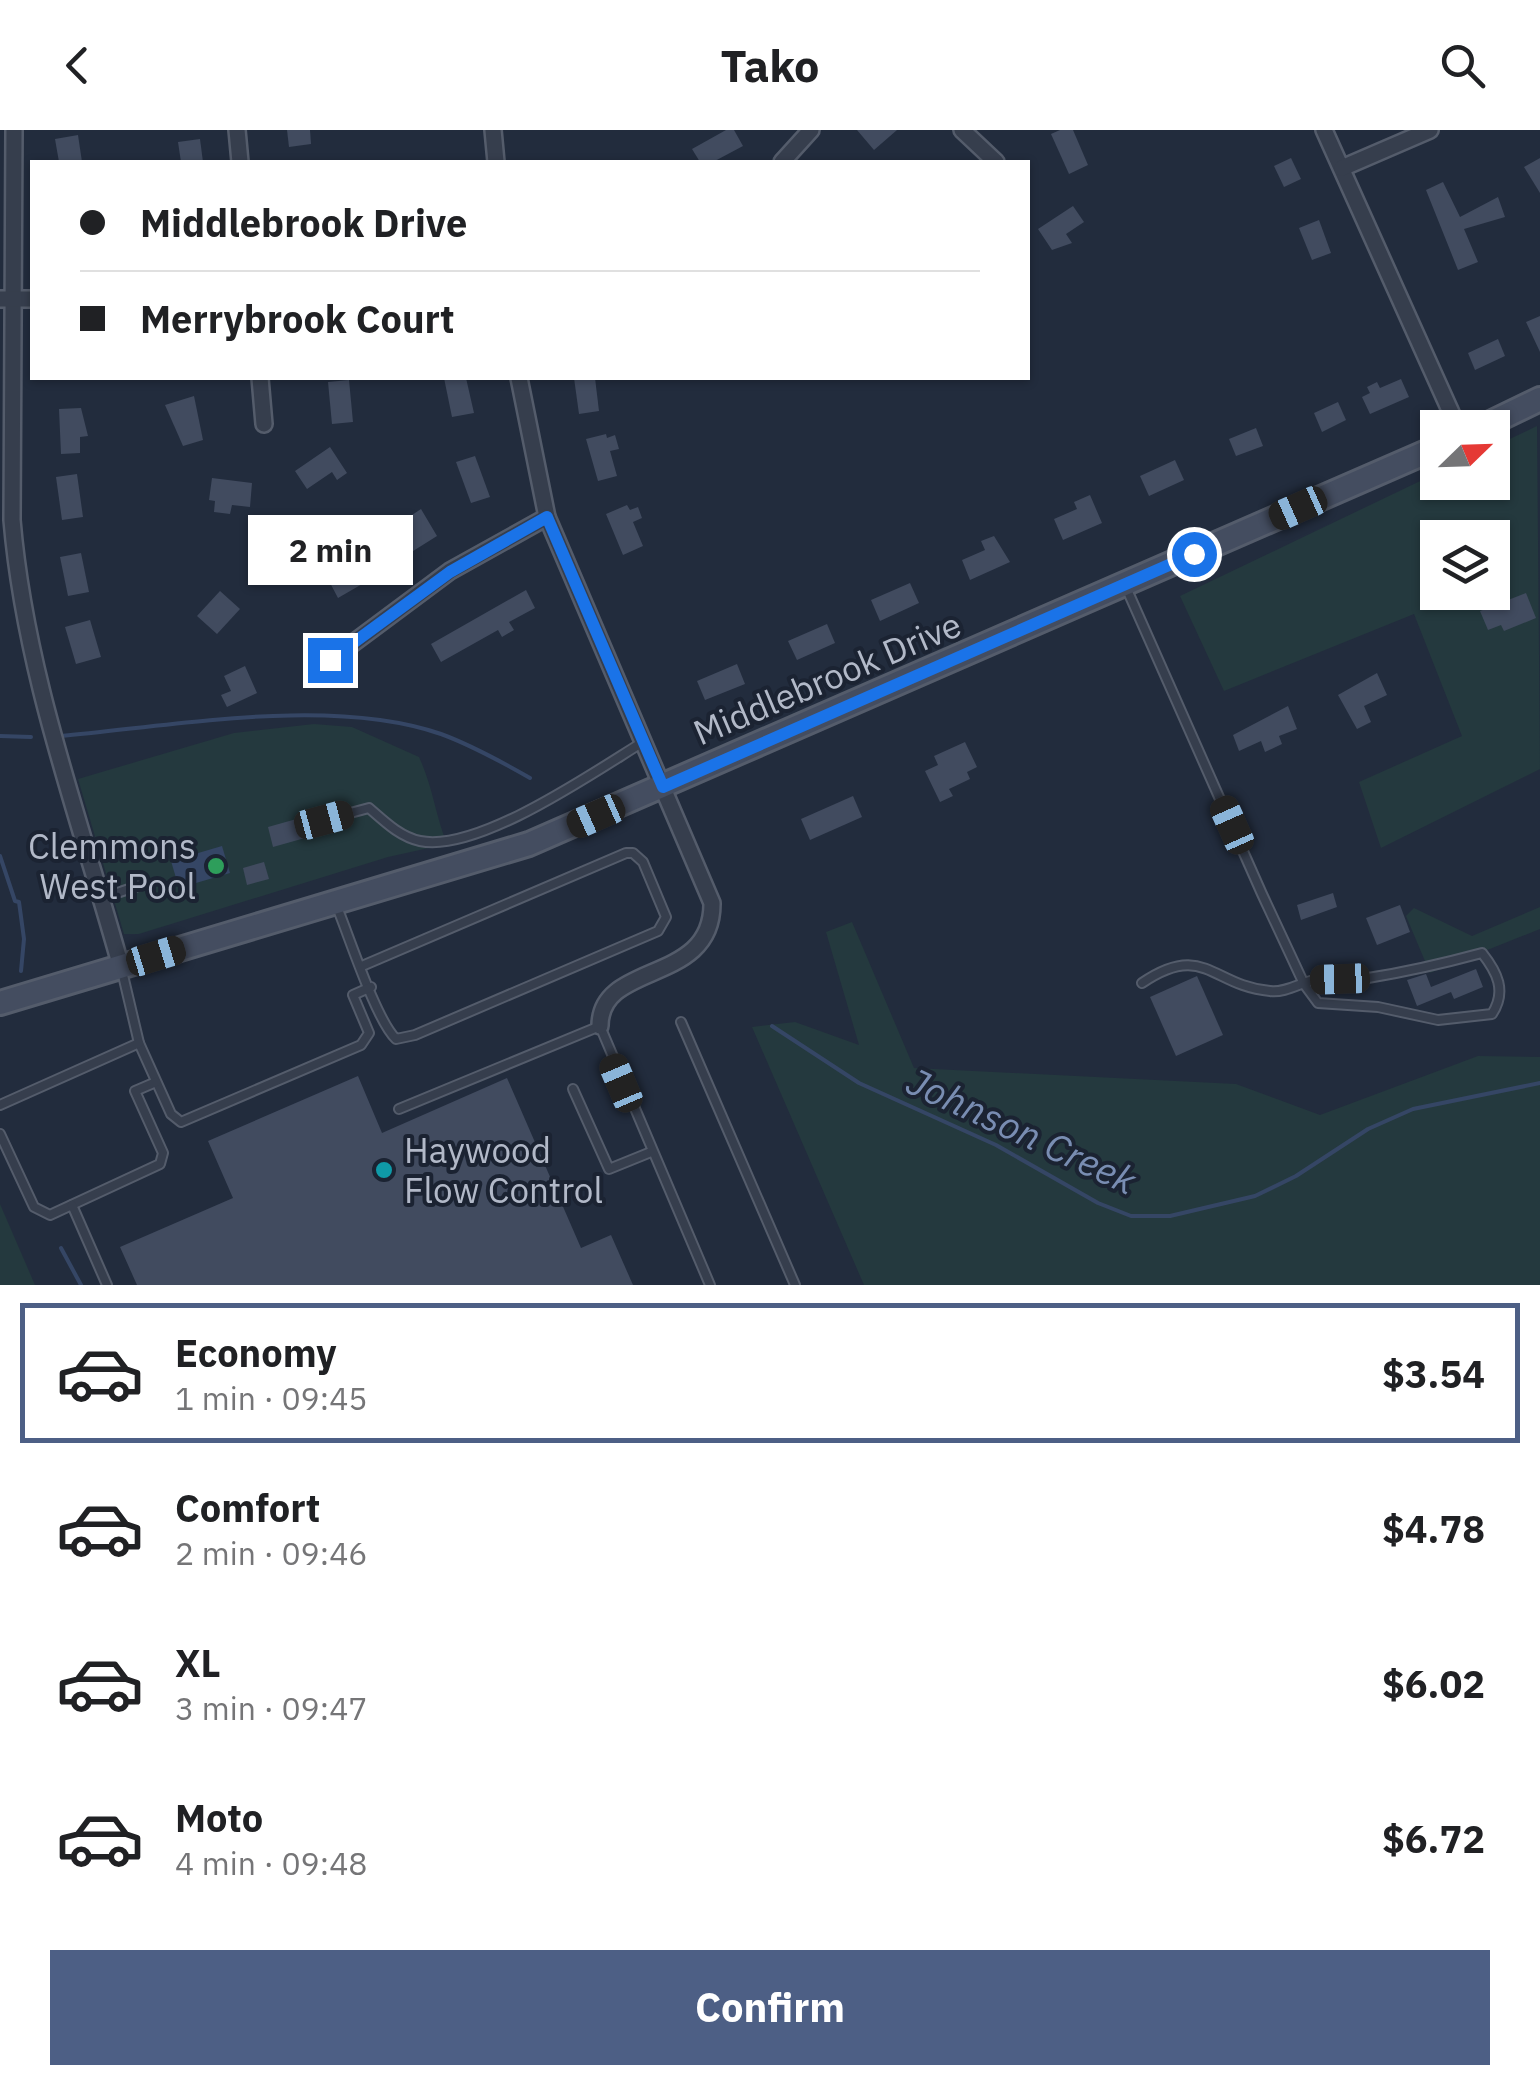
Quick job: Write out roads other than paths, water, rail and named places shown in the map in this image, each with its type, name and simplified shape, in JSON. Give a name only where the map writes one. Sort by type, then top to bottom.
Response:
[{"type":"street","points":[[14,130],[6,300],[6,520],[29,646],[121,967]]},
{"type":"street","points":[[237,130],[240,160]]},
{"type":"street","points":[[493,130],[496,160]]},
{"type":"street","points":[[784,160],[811,130]]},
{"type":"street","points":[[962,130],[994,160]]},
{"type":"street","points":[[1324,130],[1450,410]]},
{"type":"street","points":[[1342,168],[1430,130]]},
{"type":"street","points":[[260,380],[264,424]]},
{"type":"street","points":[[519,380],[547,517],[710,894],[710,922],[686,958],[615,992],[601,1013],[600,1026]]},
{"type":"street","points":[[1510,414],[1540,399]]},
{"type":"street","name":"Middlebrook Drive","points":[[0,1003],[529,844],[1420,455]]},
{"type":"street","points":[[317,670],[450,572],[547,517]]},
{"type":"lane","points":[[1126,585],[1304,984],[1318,1003],[1378,1007],[1438,1020],[1492,1014],[1499,1004],[1498,974],[1482,953],[1367,978],[1314,980],[1304,984],[1274,992],[1236,985],[1204,964],[1164,968],[1142,982]]},
{"type":"lane","points":[[324,820],[369,808],[410,838],[426,842],[456,838],[542,804],[643,742]]},
{"type":"lane","points":[[335,902],[390,1034],[404,1038],[658,931],[666,917],[643,862],[632,852],[362,966]]},
{"type":"lane","points":[[102,898],[148,883]]},
{"type":"lane","points":[[121,967],[139,1042],[171,1114],[182,1122],[362,1045],[370,1033],[353,995],[371,987]]},
{"type":"lane","points":[[681,1022],[795,1285]]},
{"type":"lane","points":[[399,1109],[600,1026],[710,1285]]},
{"type":"lane","points":[[0,1105],[139,1042]]},
{"type":"lane","points":[[0,1134],[37,1212],[50,1215],[160,1164],[163,1154],[136,1091],[156,1082]]},
{"type":"lane","points":[[573,1089],[609,1169],[651,1152]]},
{"type":"lane","points":[[72,1205],[107,1285]]},
{"type":"water","points":[[222,846],[230,873],[179,888],[171,861]]},
{"type":"waterway","name":"Johnson Creek","points":[[60,736],[252,717],[351,717],[441,734],[530,778]]},
{"type":"waterway","name":"Johnson Creek","points":[[0,736],[31,737]]},
{"type":"waterway","points":[[0,856],[15,901],[19,902],[24,939],[21,971]]},
{"type":"waterway","name":"Johnson Creek","points":[[772,1026],[859,1083],[996,1145],[1098,1203],[1131,1216],[1170,1216],[1255,1196],[1296,1176],[1368,1129],[1413,1109],[1540,1083]]},
{"type":"waterway","points":[[61,1248],[81,1285]]},
{"type":"place","name":"Clemmons West Pool","points":[[216,866]]},
{"type":"place","name":"Haywood Flow Control","points":[[384,1170]]}]
